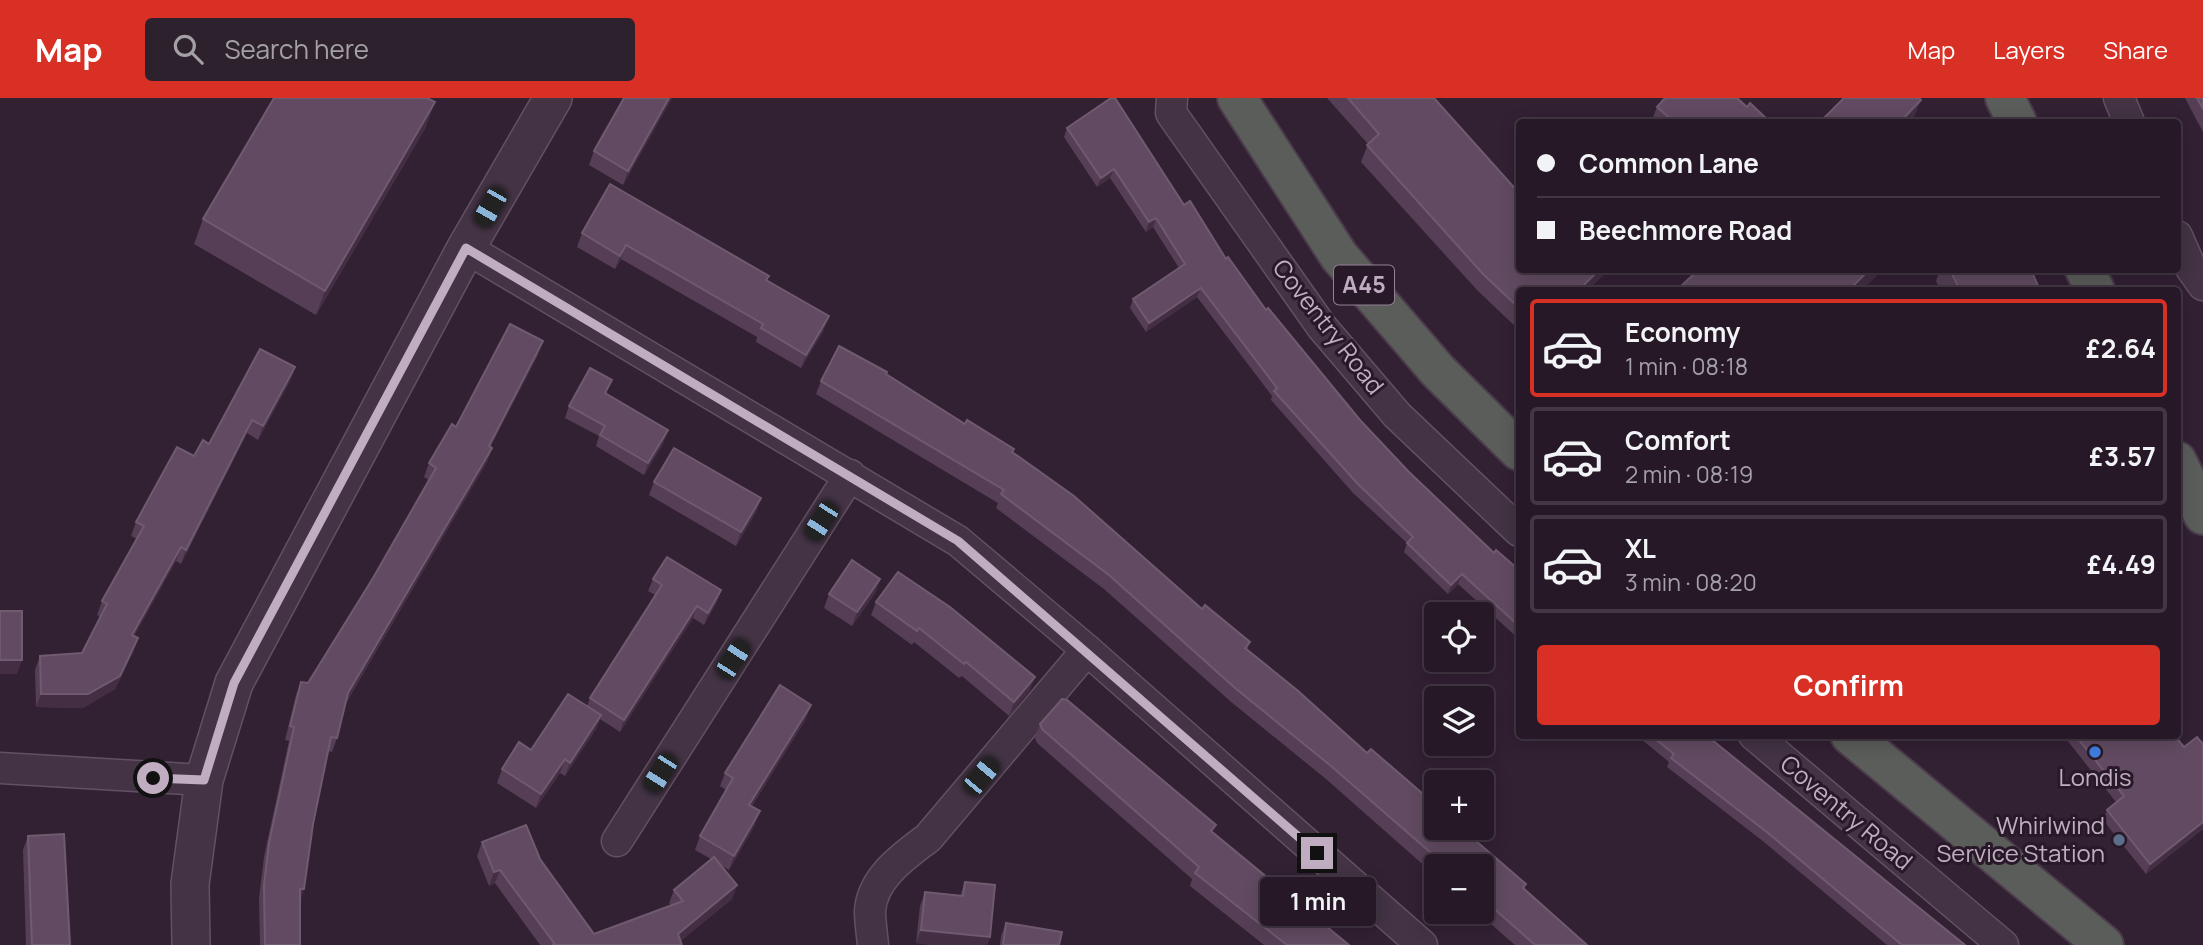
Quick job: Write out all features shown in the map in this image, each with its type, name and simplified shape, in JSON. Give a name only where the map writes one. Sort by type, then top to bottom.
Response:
[{"type":"highway","name":"A45","points":[[1237,98],[1339,256],[1438,371],[1516,448]]},
{"type":"highway","points":[[2005,98],[2016,119]]},
{"type":"highway","points":[[2181,469],[2203,514]]},
{"type":"highway","points":[[1855,739],[2104,945]]},
{"type":"street","points":[[191,945],[190,884],[204,780],[234,683],[466,248],[553,98]]},
{"type":"street","name":"Coventry Road","points":[[1172,98],[1171,113],[1322,327],[1397,415],[1516,528]]},
{"type":"street","points":[[2119,98],[2128,119]]},
{"type":"street","points":[[2181,245],[2191,268],[2203,285]]},
{"type":"street","points":[[466,248],[958,541],[1087,650],[1422,945]]},
{"type":"street","points":[[617,841],[850,475]]},
{"type":"street","points":[[873,945],[870,909],[880,883],[897,862],[928,838],[1087,650]]},
{"type":"street","name":"Coventry Road","points":[[1759,739],[2003,945]]},
{"type":"street","points":[[0,768],[204,780]]},
{"type":"building","points":[[274,98],[427,98],[435,102],[325,291],[203,219]]},
{"type":"building","points":[[624,98],[669,98],[628,171],[594,151]]},
{"type":"building","points":[[1111,98],[1115,98],[1184,205],[1190,201],[1226,259],[1228,257],[1266,310],[1268,308],[1360,420],[1408,471],[1494,553],[1496,550],[1516,567],[1516,623],[1462,574],[1451,585],[1407,543],[1413,537],[1357,483],[1274,391],[1277,388],[1201,288],[1149,323],[1133,299],[1185,264],[1156,218],[1149,222],[1114,169],[1101,178],[1067,128]]},
{"type":"building","points":[[1348,98],[1434,98],[1516,190],[1516,273],[1596,273],[1582,287],[1516,287],[1516,305],[1483,274],[1367,145],[1379,134]]},
{"type":"building","points":[[1665,98],[1737,98],[1747,107],[1750,103],[1767,119],[1671,119],[1657,107]]},
{"type":"building","points":[[1844,98],[1921,100],[1903,119],[1823,119]]},
{"type":"building","points":[[2197,98],[2203,98],[2203,109]]},
{"type":"building","points":[[610,184],[769,276],[766,280],[829,316],[806,355],[761,328],[763,324],[626,245],[620,256],[582,233]]},
{"type":"building","points":[[1695,273],[1866,273],[1852,287],[1680,287]]},
{"type":"building","points":[[1952,273],[2032,273],[2039,287],[1958,287]]},
{"type":"building","points":[[510,324],[543,341],[489,446],[492,448],[348,693],[337,738],[331,737],[313,824],[304,889],[300,889],[300,945],[265,945],[264,885],[269,843],[294,727],[290,726],[301,682],[308,683],[373,578],[436,468],[429,463],[452,424],[456,427]]},
{"type":"building","points":[[839,346],[887,372],[886,374],[965,424],[967,420],[1014,449],[1012,452],[1074,496],[1202,609],[1205,605],[1250,642],[1245,648],[1367,753],[1371,749],[1424,795],[1424,840],[1475,840],[1491,854],[1432,854],[1331,766],[1235,688],[1109,575],[1001,494],[1004,490],[821,381]]},
{"type":"building","points":[[260,349],[295,367],[263,426],[252,420],[186,550],[181,547],[132,635],[138,638],[120,676],[88,694],[41,694],[40,656],[82,653],[107,604],[102,601],[144,526],[136,522],[177,447],[194,456],[203,440],[209,444]]},
{"type":"building","points":[[590,368],[612,380],[605,393],[668,430],[648,463],[600,435],[605,426],[569,406]]},
{"type":"building","points":[[674,448],[761,498],[741,532],[654,482]]},
{"type":"building","points":[[667,557],[721,590],[708,613],[697,606],[624,720],[590,698],[662,585],[653,579]]},
{"type":"building","points":[[852,560],[880,579],[857,612],[829,594]]},
{"type":"building","points":[[898,572],[950,607],[1035,677],[1014,702],[966,662],[964,664],[919,628],[917,631],[876,602]]},
{"type":"building","points":[[0,611],[22,611],[22,660],[0,660]]},
{"type":"building","points":[[780,685],[811,705],[749,805],[760,811],[734,856],[700,836],[733,778],[725,773]]},
{"type":"building","points":[[568,694],[601,715],[570,763],[565,759],[541,794],[502,769],[519,742],[531,750]]},
{"type":"building","points":[[1062,699],[1067,700],[1216,825],[1211,831],[1349,945],[1287,945],[1195,873],[1199,867],[1042,729],[1040,724]]},
{"type":"building","points":[[2197,737],[2203,744],[2203,822],[2150,864],[2107,810],[2124,796],[2078,739],[2177,739],[2184,747]]},
{"type":"building","points":[[1655,739],[1711,739],[1965,945],[1902,945],[1768,833],[1671,758],[1674,754]]},
{"type":"building","points":[[526,825],[540,859],[594,934],[683,901],[674,890],[714,857],[737,885],[678,934],[682,945],[553,945],[500,870],[494,872],[482,842]]},
{"type":"building","points":[[64,834],[70,945],[32,945],[28,836]]},
{"type":"building","points":[[1494,856],[1526,884],[1523,888],[1587,945],[1535,945],[1494,909]]},
{"type":"building","points":[[965,882],[995,885],[990,937],[921,930],[925,892],[963,896]]},
{"type":"building","points":[[1006,923],[1062,932],[1059,945],[1003,945]]},
{"type":"place","name":"Londis","points":[[2095,752]]},
{"type":"place","name":"Whirlwind Service Station","points":[[2119,840]]},
{"type":"route","points":[[153,778],[204,780],[234,683],[466,248],[958,541],[1087,650],[1317,853]]}]
